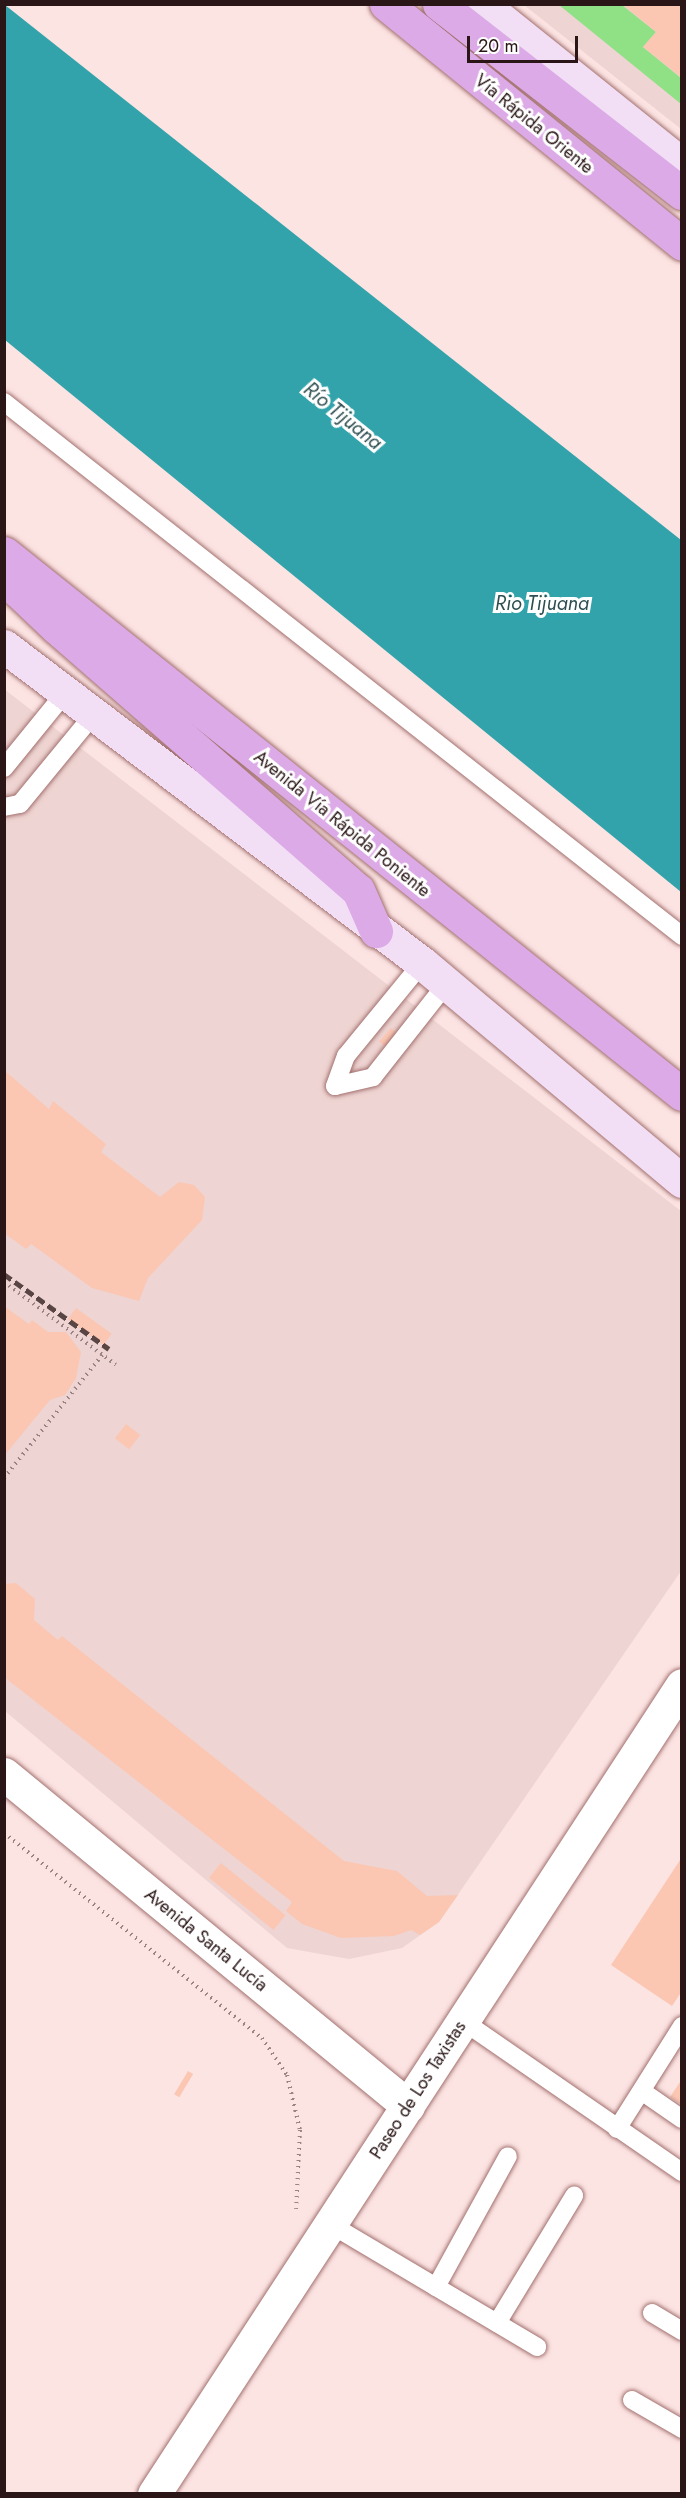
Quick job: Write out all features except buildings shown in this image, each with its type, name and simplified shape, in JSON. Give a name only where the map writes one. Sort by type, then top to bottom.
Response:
[{"type":"highway","name":"Vía Rápida Oriente","points":[[386,4],[681,244]]},
{"type":"highway","points":[[439,4],[681,193]]},
{"type":"highway","points":[[4,553],[17,590],[358,890],[376,931]]},
{"type":"highway","name":"Avenida Vía Rápida Poniente","points":[[4,553],[681,1094]]},
{"type":"main road","points":[[482,4],[681,164]]},
{"type":"main road","points":[[4,646],[376,931],[422,963],[681,1181]]},
{"type":"street","name":"Paseo de Los Taxistas","points":[[154,2493],[681,1685]]},
{"type":"street","name":"Avenida Santa Lucía","points":[[4,1774],[408,2106]]},
{"type":"lane","points":[[4,402],[681,936]]},
{"type":"lane","points":[[4,768],[65,693]]},
{"type":"lane","points":[[4,807],[20,804],[93,715]]},
{"type":"lane","points":[[422,963],[346,1056],[335,1086],[373,1077],[447,983]]},
{"type":"lane","points":[[463,2021],[681,2172]]},
{"type":"lane","points":[[617,2129],[643,2092],[681,2026]]},
{"type":"lane","points":[[643,2092],[681,2119]]},
{"type":"lane","points":[[436,2287],[508,2156]]},
{"type":"lane","points":[[497,2323],[574,2196]]},
{"type":"lane","points":[[330,2224],[537,2347]]},
{"type":"lane","points":[[652,2313],[681,2331]]},
{"type":"lane","points":[[632,2400],[681,2429]]},
{"type":"path","points":[[4,1282],[116,1365]]},
{"type":"path","points":[[4,1478],[103,1354]]},
{"type":"path","points":[[4,1833],[262,2038],[287,2075],[300,2130],[301,2185],[294,2219]]},
{"type":"shaded area","points":[[524,5],[681,5],[681,129]]},
{"type":"shaded area","points":[[4,689],[681,1211],[681,1571],[439,1922],[402,1948],[349,1959],[287,1948],[5,1711]]},
{"type":"green space","points":[[559,5],[622,5],[656,32],[643,47],[681,78],[681,104]]},
{"type":"water","name":"Rio Tijuana","points":[[5,5],[681,540],[681,892],[5,340]]},
{"type":"railway","points":[[4,1274],[109,1349]]},
{"type":"water label","name":"Río Tijuana","points":[[343,416]]}]
